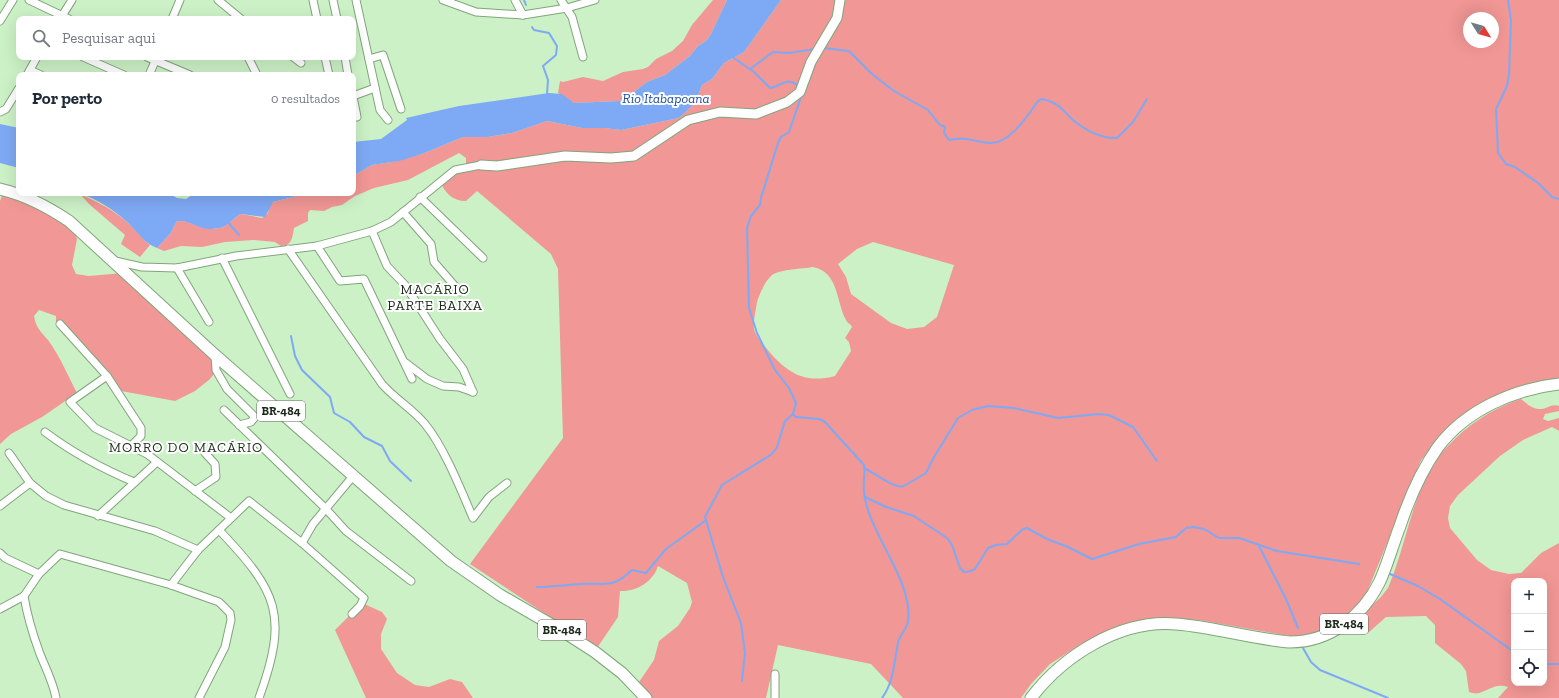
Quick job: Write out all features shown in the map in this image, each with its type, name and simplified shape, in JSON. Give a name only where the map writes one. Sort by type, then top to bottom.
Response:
[{"type":"main road","name":"BR-484","points":[[0,189],[16,193]]},
{"type":"main road","name":"BR-484","points":[[24,196],[44,205],[69,221],[215,355],[354,475],[423,538],[469,575],[596,652],[622,673],[646,698]]},
{"type":"main road","name":"BR-484","points":[[1031,698],[1057,669],[1078,653],[1119,633],[1143,626],[1174,624],[1290,642],[1309,641],[1326,636],[1351,618],[1372,595],[1386,568],[1400,525],[1417,485],[1439,447],[1450,434],[1478,412],[1493,403],[1527,390],[1559,384]]},
{"type":"street","points":[[0,21],[13,0]]},
{"type":"street","points":[[29,0],[59,16]]},
{"type":"street","points":[[62,16],[72,0]]},
{"type":"street","points":[[173,16],[180,0]]},
{"type":"street","points":[[218,0],[237,16]]},
{"type":"street","points":[[313,0],[316,16]]},
{"type":"street","points":[[333,0],[336,16]]},
{"type":"street","points":[[356,0],[380,110],[388,120]]},
{"type":"street","points":[[443,0],[476,12],[523,15],[567,8],[595,0]]},
{"type":"street","points":[[515,0],[523,15]]},
{"type":"street","points":[[561,0],[572,17],[583,58]]},
{"type":"street","points":[[112,260],[142,267],[177,268],[222,258],[316,246],[372,231],[391,222],[455,170],[481,165],[497,166],[565,156],[611,158],[634,156],[688,120],[720,112],[756,114],[787,102],[800,92],[811,62],[837,18],[840,0]]},
{"type":"street","points":[[369,59],[383,55],[401,109]]},
{"type":"street","points":[[28,72],[35,60]]},
{"type":"street","points":[[90,60],[117,72]]},
{"type":"street","points":[[150,72],[156,60]]},
{"type":"street","points":[[158,60],[184,72]]},
{"type":"street","points":[[250,60],[256,72]]},
{"type":"street","points":[[296,60],[301,63]]},
{"type":"street","points":[[326,60],[328,72]]},
{"type":"street","points":[[346,60],[348,72]]},
{"type":"street","points":[[356,96],[375,88]]},
{"type":"street","points":[[0,112],[16,102]]},
{"type":"street","points":[[356,112],[357,117]]},
{"type":"street","points":[[420,197],[483,258]]},
{"type":"street","points":[[403,212],[431,244],[434,262],[460,292]]},
{"type":"street","points":[[372,231],[388,266],[405,285],[463,369],[473,392],[459,387],[443,386],[427,379],[406,363]]},
{"type":"street","points":[[316,246],[340,281],[364,279],[406,363],[412,379]]},
{"type":"street","points":[[288,249],[382,384],[425,424],[459,486],[473,518],[489,497],[507,483]]},
{"type":"street","points":[[222,258],[290,394]]},
{"type":"street","points":[[177,268],[209,322]]},
{"type":"street","points":[[60,324],[108,376],[141,428],[141,436],[132,445]]},
{"type":"street","points":[[215,355],[216,370],[227,389],[255,417],[251,422],[239,425]]},
{"type":"street","points":[[108,376],[70,402],[95,428],[132,445],[231,518]]},
{"type":"street","points":[[224,410],[325,508],[346,531],[411,581]]},
{"type":"street","points":[[45,432],[66,449],[108,471],[134,482]]},
{"type":"street","points":[[9,453],[30,483],[46,496],[64,505],[98,516],[155,531],[198,550]]},
{"type":"street","points":[[196,491],[216,477],[215,464],[205,453]]},
{"type":"street","points":[[98,516],[157,462]]},
{"type":"street","points":[[302,543],[312,524],[354,475]]},
{"type":"street","points":[[0,506],[30,483]]},
{"type":"street","points":[[171,585],[198,550],[249,501],[302,543],[364,598],[360,606],[352,614]]},
{"type":"street","points":[[219,530],[248,560],[263,581],[275,612],[276,629],[270,668],[259,698]]},
{"type":"street","points":[[0,553],[5,558],[39,574]]},
{"type":"street","points":[[0,609],[24,596],[39,574],[60,554],[171,585],[219,602],[230,613],[231,620],[225,647],[199,698]]},
{"type":"street","points":[[24,596],[27,614],[40,654],[48,668],[56,698]]},
{"type":"street","points":[[775,674],[775,698]]},
{"type":"shaded area","points":[[713,0],[727,0],[707,40],[697,47],[690,56],[665,75],[647,82],[625,99],[619,101],[574,103],[558,93],[560,81],[563,82],[583,77],[603,81],[623,72],[648,67],[656,59],[672,51],[683,41],[692,25]]},
{"type":"shaded area","points":[[781,0],[1559,0],[1559,381],[1528,385],[1498,395],[1450,428],[1421,460],[1365,597],[1343,620],[1323,631],[1307,636],[1289,636],[1199,620],[1169,619],[1081,644],[1050,664],[1031,684],[1021,698],[903,698],[871,664],[778,645],[766,698],[653,698],[639,682],[654,660],[659,641],[678,626],[690,608],[692,602],[687,583],[658,566],[656,572],[643,585],[632,590],[620,591],[618,617],[597,648],[470,564],[563,438],[558,269],[551,254],[477,191],[466,201],[457,200],[447,193],[440,181],[462,172],[466,168],[466,158],[459,153],[408,180],[374,188],[356,196],[356,174],[372,165],[392,162],[422,154],[463,137],[488,137],[512,133],[547,121],[582,128],[621,130],[679,118],[695,103],[702,85],[712,79],[724,63],[744,52]],"holes":[[[873,242],[954,265],[937,317],[924,327],[907,329],[891,323],[851,294],[846,277],[838,264],[857,249]],[[813,267],[828,275],[832,281],[846,320],[852,327],[845,338],[849,342],[851,351],[835,376],[814,379],[789,370],[774,357],[755,332],[754,319],[757,302],[763,287],[772,275],[781,272]]]},
{"type":"shaded area","points":[[4,190],[72,225],[77,239],[72,265],[76,274],[89,276],[123,273],[218,361],[219,367],[210,379],[195,391],[175,401],[116,390],[62,330],[56,322],[56,316],[39,310],[34,316],[36,324],[64,366],[77,393],[42,417],[11,434],[0,444],[0,201]]},
{"type":"shaded area","points":[[82,196],[113,211],[133,227],[150,245],[140,257],[121,244],[125,235]]},
{"type":"shaded area","points":[[297,196],[355,196],[342,205],[332,207],[324,211],[310,210],[308,213],[308,221],[294,228],[291,241],[285,245],[281,246],[275,242],[253,240],[225,242],[202,247],[181,246],[164,251],[157,248],[170,234],[177,221],[189,222],[204,228],[215,229],[225,226],[241,214],[262,218],[268,213],[269,207],[273,202]]},
{"type":"shaded area","points":[[1521,399],[1529,406],[1536,409],[1542,409],[1553,405],[1559,406],[1559,411],[1545,414],[1543,419],[1548,421],[1559,418],[1559,431],[1552,427],[1523,440],[1500,456],[1458,495],[1450,506],[1448,518],[1450,528],[1477,560],[1491,570],[1509,574],[1521,573],[1541,553],[1559,543],[1559,698],[1498,698],[1508,687],[1504,686],[1496,686],[1478,693],[1469,692],[1466,671],[1461,664],[1435,643],[1435,625],[1426,616],[1386,617],[1368,633],[1347,628],[1380,598],[1388,588],[1413,510],[1432,465],[1440,454],[1462,432],[1480,419]]},
{"type":"shaded area","points":[[362,603],[382,612],[387,619],[381,634],[381,649],[397,673],[415,685],[429,687],[450,679],[462,682],[473,698],[366,698],[335,630]]},
{"type":"water","name":"Rio Itabapoana","points":[[727,0],[781,0],[744,52],[724,63],[712,79],[702,85],[695,103],[679,118],[621,130],[582,128],[547,121],[512,133],[488,137],[463,137],[422,154],[399,161],[372,165],[356,174],[356,142],[381,139],[407,120],[406,118],[459,106],[549,93],[562,94],[574,103],[619,101],[625,99],[647,82],[665,75],[690,56],[697,47],[707,40]]},
{"type":"water","points":[[0,124],[16,127],[16,167],[0,163]]},
{"type":"water","points":[[87,196],[173,196],[186,199],[190,196],[297,196],[273,202],[265,217],[241,214],[223,227],[215,229],[203,228],[188,222],[177,221],[170,234],[157,248],[145,241],[126,221],[113,211]]},
{"type":"waterway","points":[[524,0],[526,5]]},
{"type":"waterway","points":[[1508,0],[1511,20],[1509,75],[1507,86],[1496,109],[1498,153],[1506,164],[1515,167],[1538,183],[1552,197],[1559,199]]},
{"type":"waterway","points":[[532,27],[534,30],[549,33],[557,46],[556,55],[543,66],[548,80],[547,94]]},
{"type":"waterway","points":[[824,48],[849,51],[872,74],[894,91],[928,110],[939,124],[945,127],[944,133],[949,140],[966,139],[990,143],[1005,139],[1018,128],[1038,101],[1042,99],[1057,105],[1073,120],[1088,130],[1105,137],[1117,138],[1133,122],[1147,99]]},
{"type":"waterway","points":[[750,69],[773,52],[789,53],[815,49]]},
{"type":"waterway","points":[[731,56],[754,72],[770,88],[787,82],[794,83],[798,86]]},
{"type":"waterway","points":[[742,681],[745,653],[741,623],[723,577],[705,517],[722,485],[772,454],[777,447],[785,421],[793,414],[796,403],[789,388],[775,370],[757,333],[749,308],[747,228],[751,216],[760,205],[778,143],[781,137],[789,132],[801,97]]},
{"type":"waterway","points":[[228,222],[239,235]]},
{"type":"waterway","points":[[291,336],[295,356],[302,370],[330,397],[334,413],[350,422],[364,437],[382,446],[390,461],[411,481]]},
{"type":"waterway","points":[[864,468],[890,483],[904,486],[926,473],[958,418],[972,410],[988,406],[1014,408],[1058,418],[1099,414],[1109,415],[1133,427],[1157,461]]},
{"type":"waterway","points":[[793,414],[796,417],[819,419],[825,422],[864,465],[864,492],[868,510],[894,565],[905,594],[908,608],[908,621],[899,640],[889,685],[882,698]]},
{"type":"waterway","points":[[865,497],[886,507],[914,516],[947,538],[952,545],[960,568],[964,572],[975,569],[988,548],[996,545],[1007,544],[1023,529],[1027,528],[1047,539],[1068,547],[1092,559],[1139,544],[1176,537],[1186,528],[1194,527],[1204,529],[1219,538],[1239,538],[1277,551],[1359,564]]},
{"type":"waterway","points":[[537,587],[608,584],[619,580],[632,570],[646,573],[666,549],[705,521]]},
{"type":"waterway","points":[[1259,546],[1286,599],[1298,628]]},
{"type":"waterway","points":[[1390,574],[1418,586],[1440,599],[1511,650]]},
{"type":"waterway","points":[[1303,648],[1311,662],[1320,670],[1388,698]]},
{"type":"waterway","points":[[1547,664],[1559,664]]},
{"type":"district","name":"MACÁRIO PARTE BAIXA","points":[[435,298]]},
{"type":"district","name":"MORRO DO MACÁRIO","points":[[186,447]]}]
